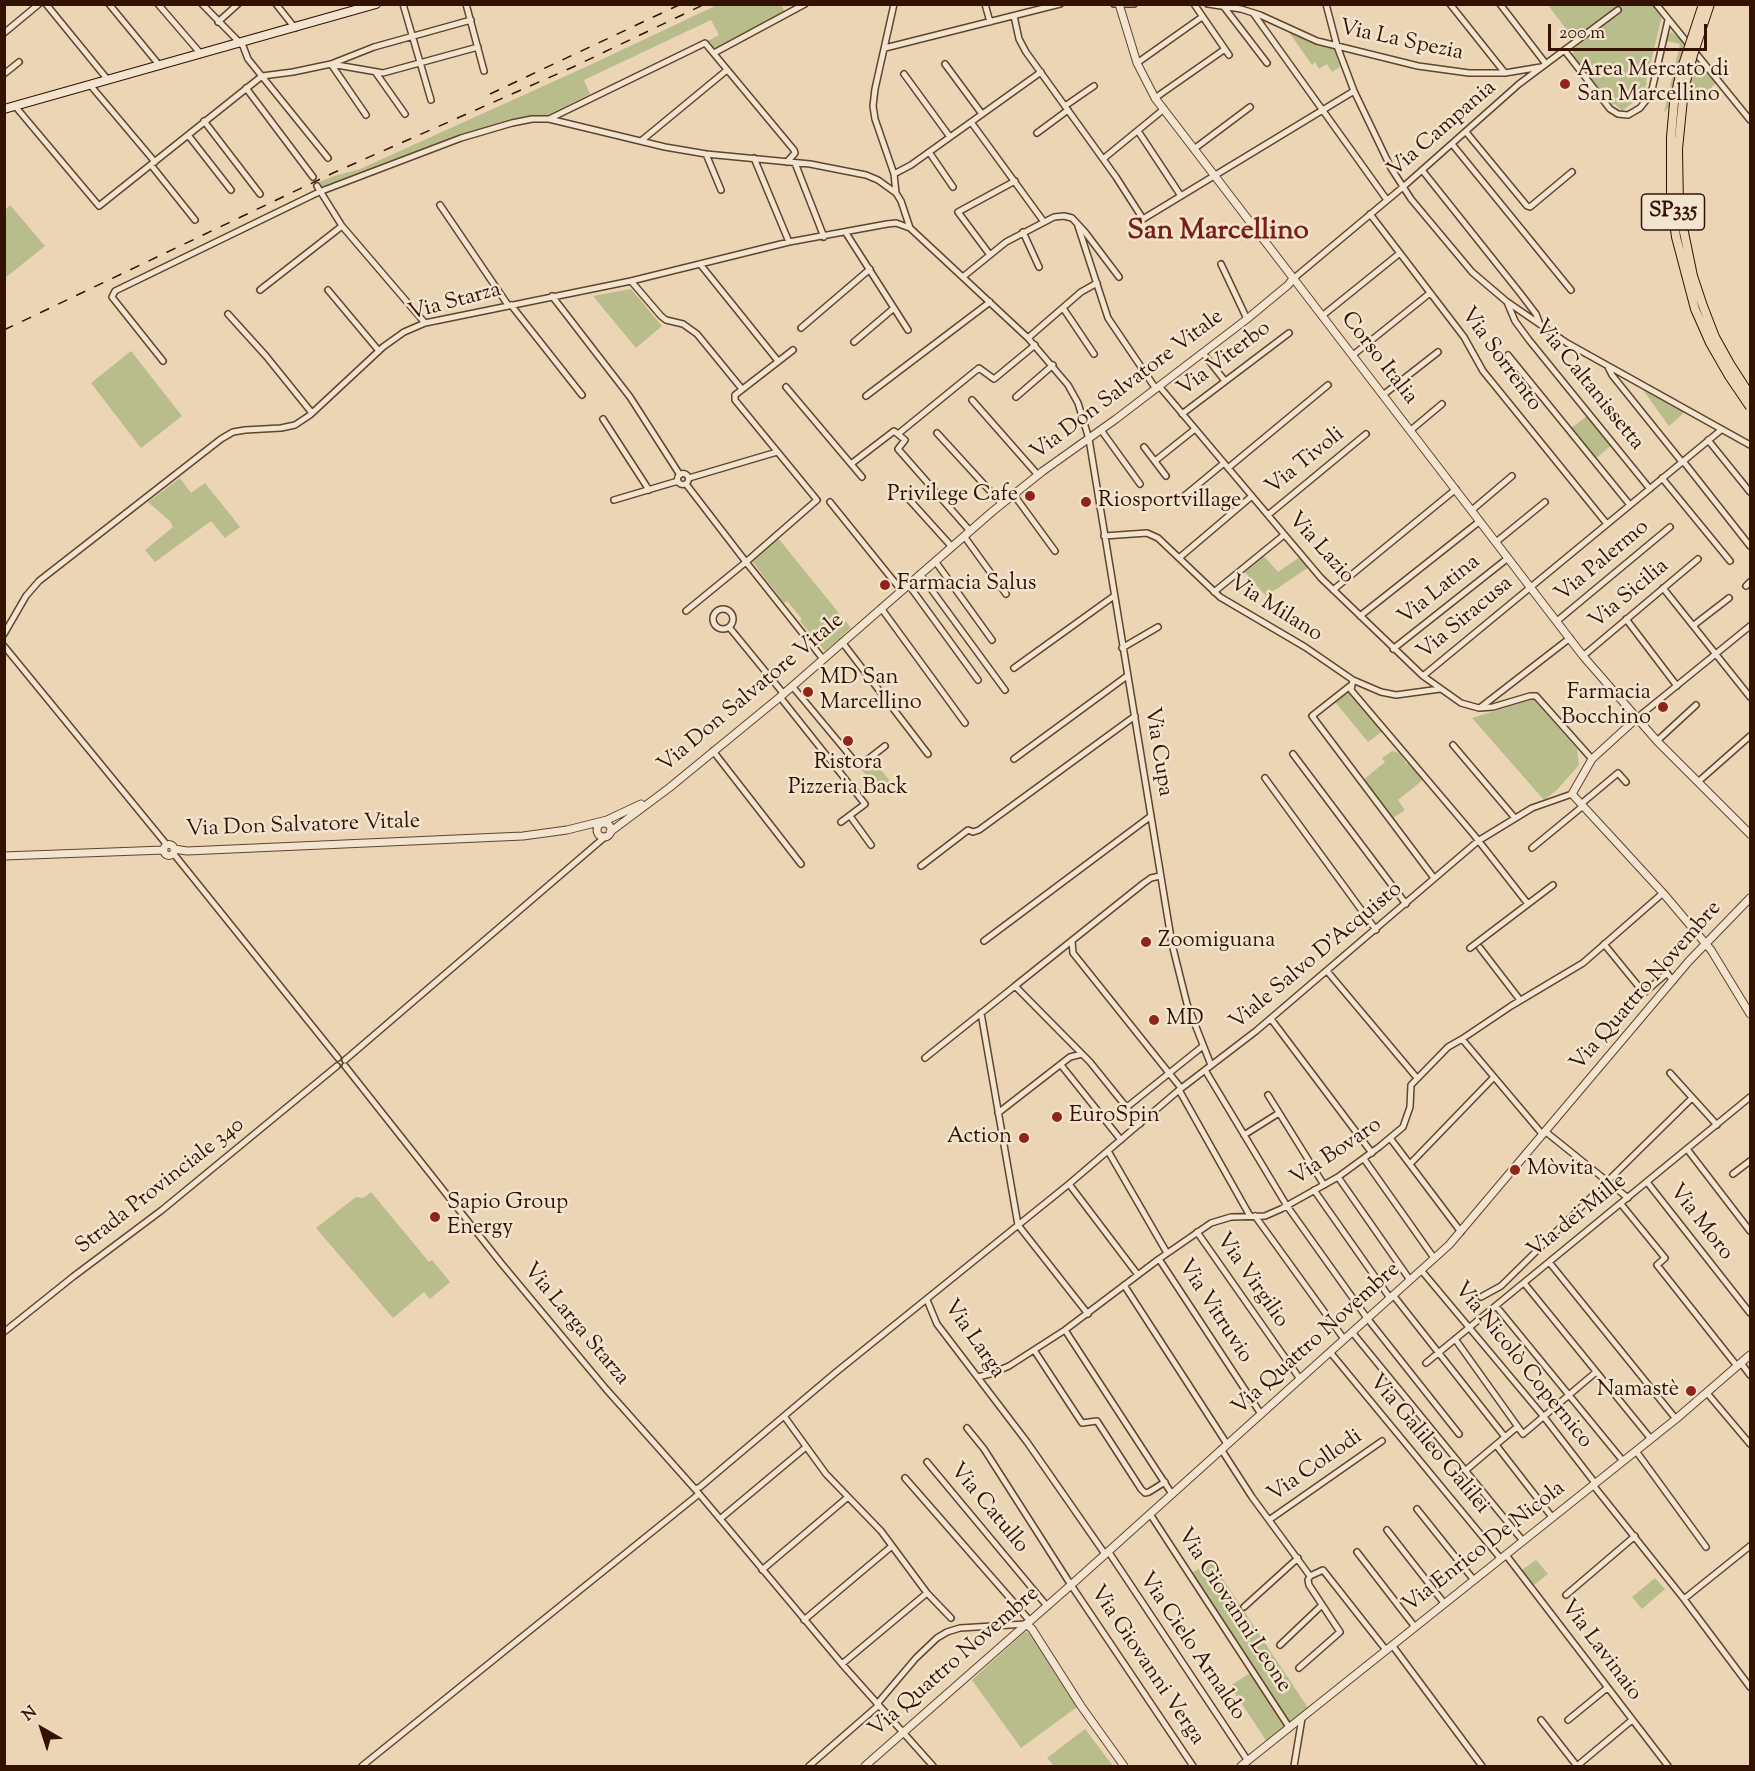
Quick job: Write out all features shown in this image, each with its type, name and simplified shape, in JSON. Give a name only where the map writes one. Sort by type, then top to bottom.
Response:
[{"type":"highway","name":"SP335","points":[[1703,4],[1680,74],[1674,103],[1670,148],[1671,200],[1676,237],[1695,309],[1724,368],[1750,407]]},
{"type":"highway","name":"SP335","points":[[1710,4],[1684,89],[1678,149],[1679,208],[1692,276],[1702,306],[1715,337],[1750,395]]},
{"type":"main road","points":[[4,109],[376,4]]},
{"type":"street","points":[[4,33],[39,4]]},
{"type":"street","points":[[46,4],[108,80]]},
{"type":"street","points":[[109,4],[160,66]]},
{"type":"street","points":[[158,4],[201,54]]},
{"type":"street","points":[[201,4],[243,46],[248,59],[328,158]]},
{"type":"street","points":[[218,22],[238,4]]},
{"type":"street","points":[[403,4],[431,100]]},
{"type":"street","points":[[466,4],[484,71]]},
{"type":"street","points":[[714,53],[805,4]]},
{"type":"street","points":[[894,4],[873,106],[875,119],[894,174],[896,193],[905,210],[910,228]]},
{"type":"street","points":[[985,4],[990,22]]},
{"type":"street","points":[[885,48],[1060,4]]},
{"type":"street","points":[[1114,4],[1134,4]]},
{"type":"street","points":[[1194,4],[1229,56]]},
{"type":"street","name":"Via La Spezia","points":[[1208,4],[1253,13],[1337,46],[1443,70],[1505,73],[1544,65]]},
{"type":"street","points":[[1326,4],[1337,46],[1375,137],[1403,187],[1472,272],[1506,301],[1567,343],[1750,445]]},
{"type":"street","points":[[1450,4],[1505,73]]},
{"type":"street","points":[[1500,4],[1544,65]]},
{"type":"street","points":[[1656,4],[1750,120]]},
{"type":"street","points":[[279,5],[295,28]]},
{"type":"street","name":"Corso Italia","points":[[1119,5],[1137,63],[1155,98],[1164,110],[1582,656],[1658,741],[1750,834]]},
{"type":"street","points":[[1224,7],[1267,63]]},
{"type":"street","name":"Via Campania","points":[[1293,279],[1530,76],[1618,10]]},
{"type":"street","points":[[1253,13],[1387,200]]},
{"type":"street","points":[[1014,16],[1019,39],[1143,219],[1354,91]]},
{"type":"street","points":[[1137,63],[1202,17]]},
{"type":"street","points":[[15,106],[99,206],[262,76],[331,64],[374,47],[471,20]]},
{"type":"street","points":[[1565,51],[1610,109],[1618,114],[1628,115],[1640,108],[1651,94],[1668,20]]},
{"type":"street","points":[[549,119],[705,43],[794,150],[795,153],[787,162]]},
{"type":"street","points":[[331,64],[376,73],[478,47]]},
{"type":"street","points":[[1155,98],[1225,49]]},
{"type":"street","points":[[4,74],[19,62]]},
{"type":"street","points":[[331,64],[366,115]]},
{"type":"street","points":[[945,64],[982,114]]},
{"type":"street","points":[[641,141],[727,70]]},
{"type":"street","points":[[1522,70],[1530,76]]},
{"type":"street","points":[[894,174],[911,165],[1041,72]]},
{"type":"street","points":[[376,73],[405,114]]},
{"type":"street","points":[[904,74],[950,137]]},
{"type":"street","points":[[91,86],[195,220]]},
{"type":"street","points":[[1037,133],[1094,86]]},
{"type":"street","points":[[246,88],[313,177]]},
{"type":"street","points":[[1194,149],[1250,107]]},
{"type":"street","points":[[1103,159],[1164,110]]},
{"type":"street","points":[[163,361],[112,297],[115,291],[319,192],[461,138],[512,123],[532,119],[549,119],[641,141],[706,153],[795,163],[866,175],[878,180],[896,193]]},
{"type":"street","points":[[204,121],[260,194]]},
{"type":"street","points":[[971,122],[1044,222]]},
{"type":"street","points":[[1138,131],[1181,196]]},
{"type":"street","points":[[1466,132],[1527,206],[1530,207],[1572,172]]},
{"type":"street","points":[[188,135],[231,190]]},
{"type":"street","points":[[1452,144],[1570,290]]},
{"type":"street","points":[[929,152],[953,187]]},
{"type":"street","points":[[706,153],[721,190]]},
{"type":"street","points":[[754,158],[789,242]]},
{"type":"street","points":[[795,163],[824,237]]},
{"type":"street","points":[[1422,170],[1520,292],[1539,322]]},
{"type":"street","points":[[990,255],[958,212],[1015,181]]},
{"type":"street","points":[[317,186],[342,226],[425,323]]},
{"type":"street","points":[[440,205],[509,305],[582,395]]},
{"type":"street","name":"Via Sorrento","points":[[1370,214],[1464,337],[1483,371],[1607,524]]},
{"type":"street","points":[[964,276],[1006,242],[1054,217],[1064,216],[1072,218],[1078,224],[1119,277]]},
{"type":"street","name":"Via Starza","points":[[4,634],[26,596],[39,581],[221,439],[239,431],[295,425],[379,351],[404,333],[425,323],[631,281],[789,242],[887,224],[896,223],[910,228]]},
{"type":"street","name":"Via Lazio","points":[[1078,224],[1108,318],[1158,388],[1333,590],[1423,676],[1461,703],[1479,708]]},
{"type":"street","points":[[260,290],[342,226]]},
{"type":"street","name":"Via Cupa","points":[[910,228],[923,242],[964,276],[1035,345],[1068,385],[1078,403],[1089,439],[1160,876],[1179,974],[1187,1004],[1211,1065]]},
{"type":"street","points":[[1023,232],[1039,267]]},
{"type":"street","points":[[846,233],[908,330]]},
{"type":"street","points":[[1322,316],[1400,254]]},
{"type":"street","points":[[700,264],[778,361]]},
{"type":"street","points":[[1221,264],[1247,319]]},
{"type":"street","points":[[801,328],[870,269]]},
{"type":"street","name":"Via Don Salvatore Vitale","points":[[577,828],[603,834],[654,798],[782,695],[1002,504],[1158,388],[1247,319],[1293,279]]},
{"type":"street","points":[[631,281],[661,316],[666,320],[683,324],[697,334],[742,390]]},
{"type":"street","points":[[1028,338],[1081,292],[1097,283]]},
{"type":"street","points":[[328,290],[379,351]]},
{"type":"street","points":[[1353,356],[1430,293]]},
{"type":"street","points":[[552,296],[630,397],[681,484],[777,452]]},
{"type":"street","name":"Via Caltanissetta","points":[[1506,301],[1515,321],[1529,340],[1650,489]]},
{"type":"street","points":[[866,396],[990,302]]},
{"type":"street","points":[[854,342],[894,308]]},
{"type":"street","points":[[1063,308],[1094,354]]},
{"type":"street","points":[[228,314],[312,412]]},
{"type":"street","name":"Via Viterbo","points":[[1182,414],[1289,333]]},
{"type":"street","points":[[898,434],[979,368],[994,379],[1035,345]]},
{"type":"street","points":[[686,611],[817,500],[735,400],[735,395],[793,350]]},
{"type":"street","points":[[1383,395],[1438,352]]},
{"type":"street","points":[[1203,353],[1225,381]]},
{"type":"street","points":[[1508,355],[1630,505]]},
{"type":"street","points":[[1016,397],[1053,365]]},
{"type":"street","points":[[1607,366],[1750,546]]},
{"type":"street","points":[[1183,497],[1329,385]]},
{"type":"street","points":[[786,387],[862,477]]},
{"type":"street","points":[[972,400],[1038,475]]},
{"type":"street","points":[[1410,430],[1442,404]]},
{"type":"street","points":[[603,418],[649,490]]},
{"type":"street","points":[[1155,461],[1195,429]]},
{"type":"street","points":[[1101,430],[1140,484]]},
{"type":"street","name":"Via Siracusa","points":[[1423,676],[1721,430]]},
{"type":"street","points":[[851,464],[894,431],[905,440],[898,449],[970,531]]},
{"type":"street","points":[[937,433],[1002,504]]},
{"type":"street","name":"Via Tivoli","points":[[1268,515],[1366,434]]},
{"type":"street","points":[[1708,440],[1750,492]]},
{"type":"street","points":[[1144,447],[1166,476]]},
{"type":"street","points":[[614,500],[649,490],[685,474],[687,481],[746,562],[823,659]]},
{"type":"street","points":[[1472,510],[1512,476]]},
{"type":"street","points":[[1662,478],[1730,561]]},
{"type":"street","points":[[1333,590],[1456,489]]},
{"type":"street","points":[[1014,495],[1055,551]]},
{"type":"street","points":[[906,496],[952,547]]},
{"type":"street","points":[[1179,558],[1252,496]]},
{"type":"street","points":[[830,502],[901,590]]},
{"type":"street","points":[[1496,542],[1545,502]]},
{"type":"street","points":[[1360,616],[1480,520]]},
{"type":"street","name":"Via Palermo","points":[[1557,621],[1670,527]]},
{"type":"street","name":"Via Milano","points":[[1104,536],[1147,533],[1164,542],[1214,592],[1305,646],[1352,683],[1396,695],[1440,689]]},
{"type":"street","points":[[964,536],[1006,594]]},
{"type":"street","points":[[1214,592],[1284,536]]},
{"type":"street","name":"Via Latina","points":[[1393,649],[1508,558]]},
{"type":"street","name":"Via Sicilia","points":[[1582,656],[1698,559]]},
{"type":"street","points":[[935,561],[992,640]]},
{"type":"street","points":[[920,574],[1005,690]]},
{"type":"street","points":[[908,584],[978,680]]},
{"type":"street","points":[[1663,588],[1750,697]]},
{"type":"street","points":[[1014,668],[1114,596]]},
{"type":"street","points":[[1694,625],[1729,598]]},
{"type":"street","points":[[881,608],[965,723]]},
{"type":"street","points":[[1626,619],[1677,686]]},
{"type":"street","points":[[1750,626],[1637,718],[1592,759],[1572,794],[1663,893],[1719,960],[1750,1014]]},
{"type":"street","points":[[729,627],[865,804],[841,822]]},
{"type":"street","points":[[1122,648],[1158,627]]},
{"type":"street","points":[[1479,708],[1570,638]]},
{"type":"street","points":[[842,642],[928,754]]},
{"type":"street","points":[[4,646],[165,847],[172,845],[174,851],[338,1058],[345,1063]]},
{"type":"street","points":[[1014,759],[1127,676]]},
{"type":"street","points":[[1352,683],[1351,690],[1528,904]]},
{"type":"street","points":[[1352,683],[1312,716],[1434,878]]},
{"type":"street","points":[[792,686],[856,764],[862,764],[885,746]]},
{"type":"street","points":[[1479,708],[1493,707],[1536,696],[1592,759]]},
{"type":"street","points":[[1658,741],[1695,705]]},
{"type":"street","points":[[921,866],[968,830],[974,832],[979,830],[1135,716]]},
{"type":"street","points":[[1699,781],[1750,736]]},
{"type":"street","points":[[1453,745],[1514,817]]},
{"type":"street","points":[[713,750],[801,864]]},
{"type":"street","points":[[1293,754],[1406,904]]},
{"type":"street","points":[[1532,848],[1618,773],[1626,782]]},
{"type":"street","points":[[1265,778],[1376,930]]},
{"type":"street","name":"Viale Salvo D'Acquisto","points":[[927,1300],[1069,1184],[1180,1089],[1271,1019],[1478,841],[1532,808],[1572,794]]},
{"type":"street","name":"Via Don Salvatore Vitale","points":[[174,851],[524,836],[602,823],[654,798]]},
{"type":"street","points":[[850,816],[871,845]]},
{"type":"street","points":[[984,941],[1151,816]]},
{"type":"street","points":[[338,1058],[336,1062],[338,1066],[345,1063],[594,847],[610,826],[602,823],[598,828],[603,834]]},
{"type":"street","name":"Via Don Salvatore Vitale","points":[[4,856],[155,850],[165,847]]},
{"type":"street","points":[[925,1058],[1144,883],[1160,876]]},
{"type":"street","points":[[1470,948],[1553,885]]},
{"type":"street","points":[[1328,971],[1417,1078],[1448,1047],[1582,963],[1663,893]]},
{"type":"street","name":"Via Quattro Novembre","points":[[865,1767],[1071,1585],[1461,1232],[1673,981],[1750,898]]},
{"type":"street","points":[[1072,941],[1073,953]]},
{"type":"street","points":[[1604,944],[1644,993],[1667,973],[1673,981]]},
{"type":"street","points":[[1480,948],[1520,1000]]},
{"type":"street","points":[[1060,951],[1073,953],[1169,1073],[1253,1216],[1344,1339]]},
{"type":"street","points":[[1015,986],[1083,1054],[1140,1124]]},
{"type":"street","points":[[981,1013],[1018,1225],[1088,1314]]},
{"type":"street","points":[[1271,1019],[1372,1152]]},
{"type":"street","points":[[1462,1039],[1545,1133],[1628,1198]]},
{"type":"street","points":[[1070,1057],[1074,1045]]},
{"type":"street","points":[[1126,1107],[1203,1046]]},
{"type":"street","points":[[998,1113],[1070,1057],[1083,1054]]},
{"type":"street","name":"Via Larga Starza","points":[[345,1063],[501,1263],[606,1389],[933,1767]]},
{"type":"street","points":[[1061,1065],[1121,1140]]},
{"type":"street","name":"Strada Provinciale 340","points":[[4,1332],[162,1210],[338,1066]]},
{"type":"street","points":[[1204,1070],[1287,1206],[1367,1318],[1459,1434]]},
{"type":"street","points":[[1670,1073],[1717,1125]]},
{"type":"street","points":[[1410,1164],[1494,1077]]},
{"type":"street","name":"Via Bovaro","points":[[978,1377],[1009,1366],[1065,1330],[1167,1253],[1211,1223],[1231,1216],[1265,1215],[1287,1206],[1338,1177],[1403,1127],[1410,1107],[1411,1085],[1417,1078]]},
{"type":"street","points":[[1268,1095],[1324,1185]]},
{"type":"street","name":"Via dei Mille","points":[[1426,1363],[1750,1097]]},
{"type":"street","points":[[1481,1297],[1501,1286],[1692,1098]]},
{"type":"street","points":[[1244,1135],[1279,1113]]},
{"type":"street","points":[[1390,1138],[1461,1232]]},
{"type":"street","points":[[1687,1149],[1750,1231]]},
{"type":"street","points":[[1108,1151],[1167,1253]]},
{"type":"street","points":[[1364,1159],[1434,1258]]},
{"type":"street","points":[[1733,1174],[1750,1161]]},
{"type":"street","points":[[1338,1177],[1410,1280]]},
{"type":"street","name":"Via Moro","points":[[1647,1182],[1750,1313]]},
{"type":"street","points":[[1069,1184],[1138,1275]]},
{"type":"street","points":[[1314,1190],[1391,1297],[1439,1352],[1505,1437]]},
{"type":"street","points":[[1621,1203],[1665,1258],[1657,1265],[1739,1365],[1750,1375]]},
{"type":"street","name":"Via Virgilio","points":[[1197,1232],[1300,1379]]},
{"type":"street","name":"Via Vitruvio","points":[[1159,1259],[1261,1414]]},
{"type":"street","points":[[1549,1262],[1676,1419]]},
{"type":"street","name":"Via Nicolò Copernico","points":[[1421,1270],[1544,1417],[1750,1686]]},
{"type":"street","points":[[1524,1283],[1651,1439]]},
{"type":"street","points":[[1124,1285],[1269,1520],[1310,1576]]},
{"type":"street","name":"Via Larga","points":[[362,1767],[927,1300],[937,1324],[1106,1553]]},
{"type":"street","points":[[1496,1306],[1623,1461]]},
{"type":"street","points":[[1065,1330],[1172,1494]]},
{"type":"street","points":[[1352,1332],[1523,1541]]},
{"type":"street","points":[[1455,1339],[1523,1434],[1596,1372]]},
{"type":"street","points":[[1034,1350],[1082,1423],[1097,1421],[1141,1489],[1149,1492],[1165,1482]]},
{"type":"street","name":"Via Galileo Galilei","points":[[1330,1352],[1503,1557]]},
{"type":"street","name":"Via Enrico De Nicola","points":[[1241,1767],[1676,1419],[1750,1355]]},
{"type":"street","points":[[1707,1393],[1750,1444]]},
{"type":"street","points":[[784,1416],[806,1447],[848,1497],[881,1531],[927,1593],[951,1618]]},
{"type":"street","points":[[1466,1470],[1517,1427]]},
{"type":"street","name":"Via Giovanni Verga","points":[[967,1428],[984,1449],[1071,1585],[1193,1767]]},
{"type":"street","name":"Via Collodi","points":[[1269,1520],[1382,1441]]},
{"type":"street","points":[[1496,1445],[1552,1517]]},
{"type":"street","points":[[720,1519],[806,1447]]},
{"type":"street","points":[[1636,1451],[1706,1547]]},
{"type":"street","name":"Via Catullo","points":[[927,1461],[1047,1606]]},
{"type":"street","points":[[905,1478],[1028,1622],[1081,1706],[1124,1767]]},
{"type":"street","points":[[762,1570],[848,1497]]},
{"type":"street","points":[[1417,1509],[1473,1580]]},
{"type":"street","name":"Via Giovanni Leone","points":[[1150,1514],[1289,1727]]},
{"type":"street","points":[[1387,1530],[1444,1603]]},
{"type":"street","points":[[1566,1595],[1635,1536]]},
{"type":"street","points":[[804,1620],[892,1546]]},
{"type":"street","points":[[1684,1599],[1750,1546]]},
{"type":"street","points":[[1357,1552],[1415,1626]]},
{"type":"street","name":"Via Cielo Arnaldo","points":[[1106,1553],[1248,1761]]},
{"type":"street","name":"Via Lavinaio","points":[[1503,1557],[1668,1767]]},
{"type":"street","points":[[1244,1607],[1298,1558]]},
{"type":"street","points":[[1299,1668],[1340,1632],[1309,1585],[1310,1576],[1323,1570],[1389,1647],[1482,1767]]},
{"type":"street","points":[[842,1664],[927,1593]]},
{"type":"street","points":[[1280,1645],[1322,1605]]},
{"type":"street","points":[[810,1767],[878,1704],[927,1647],[947,1632],[960,1628],[1028,1622]]},
{"type":"street","points":[[1569,1720],[1607,1688]]},
{"type":"street","points":[[1294,1767],[1302,1716]]},
{"type":"street","points":[[1541,1720],[1577,1766],[1632,1720]]},
{"type":"green space","points":[[717,5],[781,5],[786,13],[716,51],[708,41],[719,35],[711,20],[584,80],[590,94],[544,117],[525,117],[460,135],[324,187],[320,185],[319,182],[360,169]]},
{"type":"green space","points":[[1548,5],[1652,5],[1662,16],[1645,86],[1647,92],[1622,111],[1615,104],[1612,105],[1572,54],[1574,52],[1572,50],[1578,45]]},
{"type":"green space","points":[[1289,32],[1334,49],[1340,67],[1332,72],[1327,64],[1319,69],[1315,62],[1312,65]]},
{"type":"green space","points":[[1671,32],[1680,38],[1716,83],[1699,100],[1689,90],[1664,112],[1680,44],[1666,41]]},
{"type":"green space","points":[[10,205],[45,246],[5,278],[5,210]]},
{"type":"green space","points":[[631,289],[662,326],[636,348],[593,296]]},
{"type":"green space","points":[[131,351],[182,416],[141,448],[91,383]]},
{"type":"green space","points":[[1640,386],[1685,412],[1669,426]]},
{"type":"green space","points":[[1588,415],[1612,445],[1595,459],[1570,429]]},
{"type":"green space","points":[[180,478],[191,493],[205,483],[240,527],[225,538],[211,521],[155,562],[145,550],[173,527],[170,521],[148,502]]},
{"type":"green space","points":[[778,538],[851,628],[825,651],[800,621],[802,619],[787,601],[784,603],[752,561]]},
{"type":"green space","points":[[1263,555],[1278,572],[1300,557],[1309,567],[1266,596],[1244,571]]},
{"type":"green space","points":[[1349,691],[1383,731],[1368,742],[1335,702]]},
{"type":"green space","points":[[1533,699],[1577,749],[1579,765],[1557,790],[1544,800],[1472,718]]},
{"type":"green space","points":[[1392,751],[1399,753],[1407,764],[1410,762],[1424,779],[1398,800],[1405,810],[1393,818],[1363,780],[1385,762],[1382,758]]},
{"type":"green space","points":[[874,761],[893,785],[881,795],[862,770]]},
{"type":"green space","points":[[371,1192],[429,1262],[432,1260],[450,1282],[430,1299],[424,1292],[393,1318],[316,1228],[356,1197],[363,1198]]},
{"type":"green space","points":[[1536,1560],[1548,1574],[1534,1585],[1522,1570]]},
{"type":"green space","points":[[1211,1561],[1308,1708],[1290,1722],[1254,1671],[1192,1573]]},
{"type":"green space","points":[[1655,1578],[1665,1589],[1642,1609],[1632,1597]]},
{"type":"green space","points":[[1025,1632],[1031,1633],[1077,1707],[1021,1748],[972,1680]]},
{"type":"green space","points":[[1250,1673],[1285,1726],[1267,1742],[1230,1686]]},
{"type":"green space","points":[[1085,1729],[1113,1766],[1054,1766],[1047,1758]]},
{"type":"railway","points":[[490,94],[681,4]]},
{"type":"railway","points":[[4,330],[333,173],[573,67],[705,4]]},
{"type":"place","name":"Area Mercato di San Marcellino","points":[[1565,84]]},
{"type":"place","name":"Privilege Cafe","points":[[1030,496]]},
{"type":"place","name":"Riosportvillage","points":[[1086,502]]},
{"type":"place","name":"Farmacia Salus","points":[[885,585]]},
{"type":"place","name":"MD San Marcellino","points":[[808,692]]},
{"type":"place","name":"Farmacia Bocchino","points":[[1663,707]]},
{"type":"place","name":"Ristora Pizzeria Back","points":[[848,741]]},
{"type":"place","name":"Zoomiguana","points":[[1146,942]]},
{"type":"place","name":"MD","points":[[1154,1020]]},
{"type":"place","name":"EuroSpin","points":[[1057,1117]]},
{"type":"place","name":"Action","points":[[1024,1138]]},
{"type":"place","name":"Mòvita","points":[[1515,1170]]},
{"type":"place","name":"Sapio Group Energy","points":[[435,1217]]},
{"type":"place","name":"Namastè","points":[[1691,1391]]},
{"type":"district","name":"San Marcellino","points":[[1218,233]]}]
